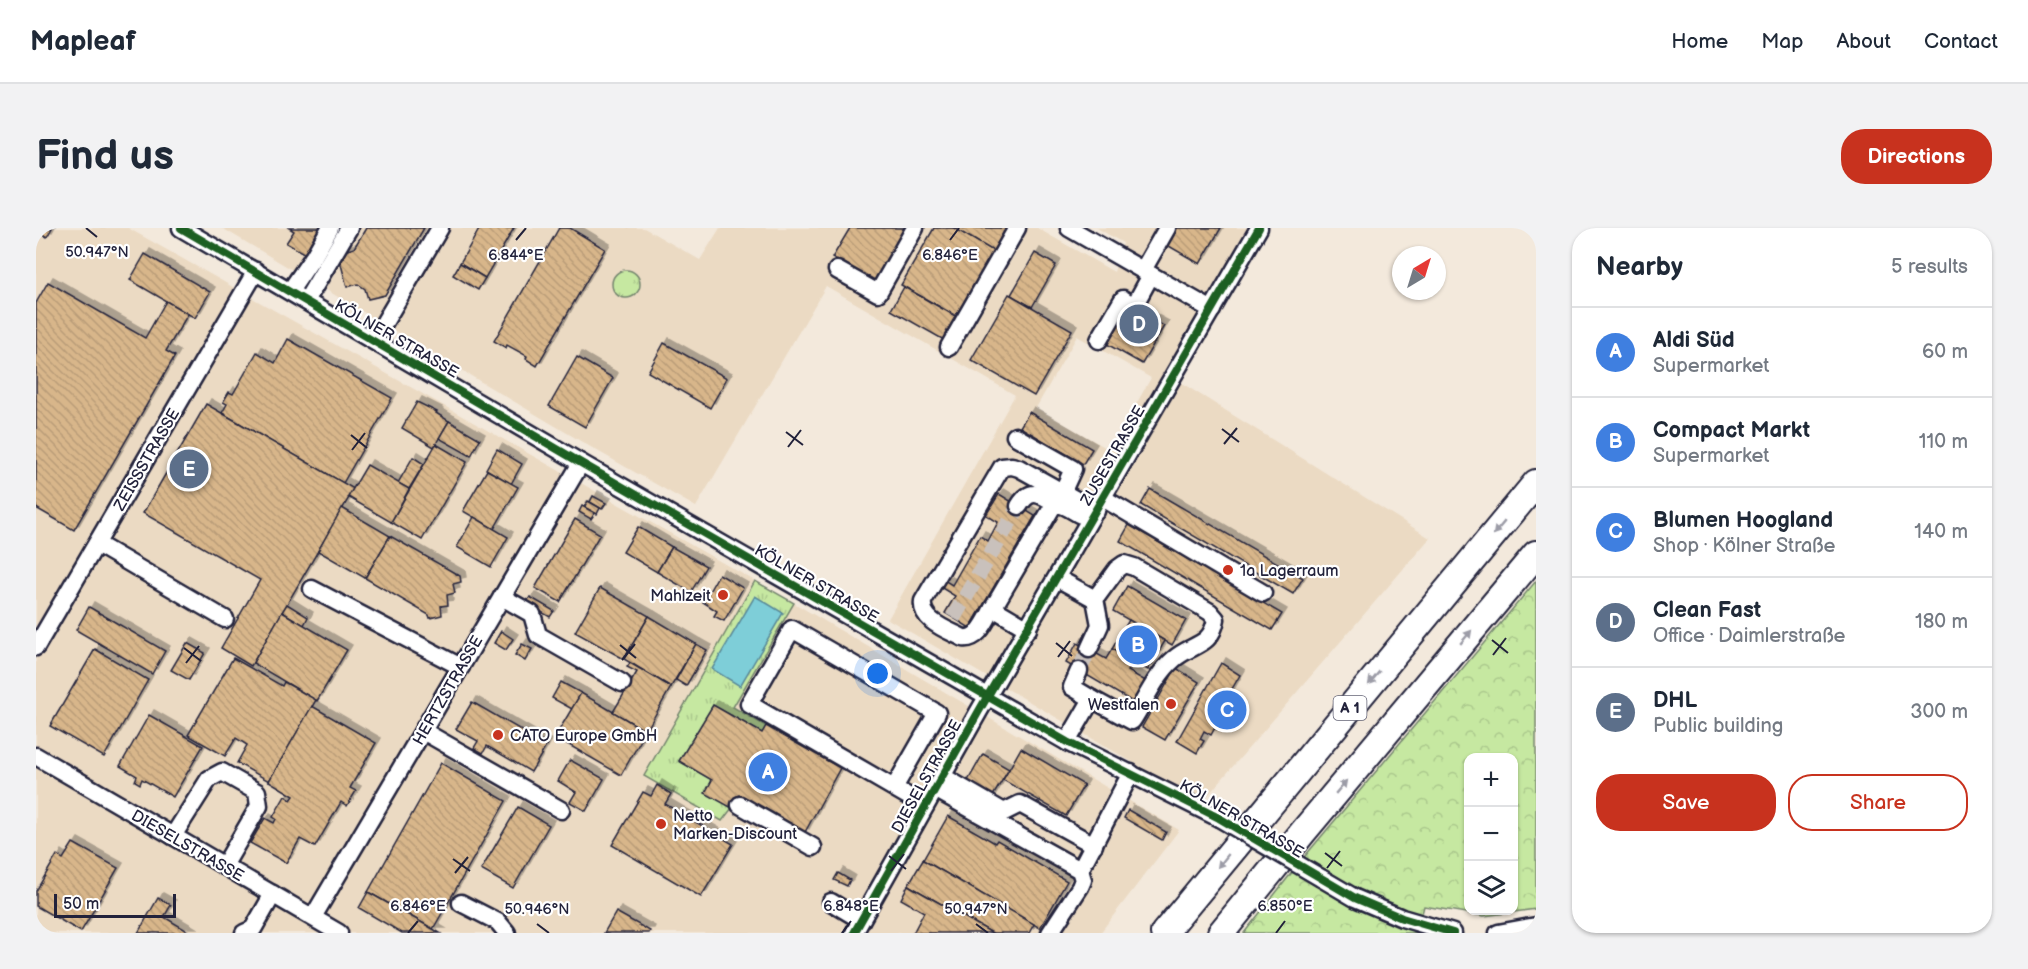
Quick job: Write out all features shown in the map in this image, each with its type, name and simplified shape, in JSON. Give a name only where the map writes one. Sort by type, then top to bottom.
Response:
[{"type":"highway","name":"A 1","points":[[1164,933],[1536,483]]},
{"type":"highway","name":"A 1","points":[[1221,933],[1536,554]]},
{"type":"street","name":"KÖLNER STRASSE","points":[[181,228],[581,463],[1067,742],[1219,818],[1355,898],[1402,918],[1453,933]]},
{"type":"street","points":[[290,291],[330,228]]},
{"type":"street","points":[[306,301],[349,228]]},
{"type":"street","points":[[374,340],[440,228]]},
{"type":"street","points":[[837,270],[878,293],[915,228]]},
{"type":"street","points":[[949,347],[1017,228]]},
{"type":"street","points":[[1069,228],[1212,310]]},
{"type":"street","points":[[1099,340],[1123,299],[1134,306],[1167,228]]},
{"type":"street","name":"ZUSESTRASSE","points":[[988,696],[1259,228]]},
{"type":"street","name":"ZEISSSTRASSE","points":[[36,647],[256,271]]},
{"type":"street","points":[[1014,436],[1073,469],[1060,498],[976,635],[969,639],[963,638],[949,623],[924,614],[923,601],[999,470],[1009,465],[1019,468],[1060,498]]},
{"type":"street","name":"HERTZSTRASSE","points":[[313,918],[581,463]]},
{"type":"street","points":[[1019,506],[1028,494],[1033,494],[1060,498],[1096,510],[1263,593]]},
{"type":"street","points":[[97,543],[225,619]]},
{"type":"street","points":[[1079,671],[1072,687],[1132,721],[1164,668],[1176,657],[1205,643],[1215,627],[1216,619],[1210,612],[1134,567],[1124,564],[1117,568],[1095,599],[1100,625],[1089,649]]},
{"type":"street","points":[[1057,578],[1095,599]]},
{"type":"street","points":[[312,589],[460,667]]},
{"type":"street","points":[[502,597],[532,614],[538,635],[622,683]]},
{"type":"street","points":[[993,608],[1028,628]]},
{"type":"street","points":[[894,788],[937,713],[792,629],[749,704],[925,806]]},
{"type":"street","name":"DIESELSTRASSE","points":[[858,926],[988,696]]},
{"type":"street","points":[[1067,742],[1092,699]]},
{"type":"street","points":[[423,731],[561,810]]},
{"type":"street","name":"DIESELSTRASSE","points":[[36,756],[339,933]]},
{"type":"street","points":[[174,836],[204,785],[213,775],[222,772],[243,783],[257,792],[259,806],[224,866]]},
{"type":"street","points":[[1080,870],[1131,773]]},
{"type":"street","points":[[938,782],[1004,812],[1020,804],[1094,845]]},
{"type":"street","points":[[938,782],[1080,870],[1083,880],[1050,933]]},
{"type":"street","points":[[740,804],[813,847]]},
{"type":"street","points":[[244,933],[253,929],[273,894]]},
{"type":"street","points":[[831,902],[858,926]]},
{"type":"street","points":[[461,903],[498,922],[507,933]]},
{"type":"street","points":[[1498,933],[1536,926]]},
{"type":"shaded area","points":[[36,228],[128,228],[794,603],[1179,830],[1100,933],[36,933]]},
{"type":"shaded area","points":[[222,228],[644,228],[700,260],[720,228],[1037,228],[1114,272],[1123,243],[1097,228],[1251,228],[1168,373],[1430,538],[1203,801],[888,619],[1015,395],[826,286],[696,507]],"holes":[[[1077,336],[1151,378],[1110,450],[1036,408]]]},
{"type":"green space","points":[[626,270],[636,274],[640,284],[636,294],[626,298],[616,294],[612,284],[616,274]]},
{"type":"green space","points":[[755,581],[794,603],[733,707],[766,726],[762,733],[713,705],[679,761],[712,780],[732,808],[722,821],[644,776]]},
{"type":"green space","points":[[1536,581],[1536,909],[1518,911],[1518,753],[1464,753],[1464,913],[1424,906],[1417,933],[1244,933],[1305,856]]},
{"type":"water","points":[[755,596],[783,613],[740,686],[712,669]]},
{"type":"building","points":[[38,228],[52,228],[47,237],[37,231]]},
{"type":"building","points":[[289,228],[323,228],[307,255],[286,243],[294,231]]},
{"type":"building","points":[[366,228],[424,228],[385,295],[368,299],[365,289],[358,284],[347,287],[338,253],[354,248]]},
{"type":"building","points":[[480,228],[514,228],[485,278],[460,263]]},
{"type":"building","points":[[559,228],[570,228],[605,249],[537,366],[526,359],[527,356],[494,341]]},
{"type":"building","points":[[850,228],[906,228],[875,283],[832,258]]},
{"type":"building","points":[[934,228],[954,228],[994,251],[956,316],[901,285]]},
{"type":"building","points":[[954,228],[1008,228],[995,252]]},
{"type":"building","points":[[1177,228],[1221,228],[1200,264],[1167,245]]},
{"type":"building","points":[[1035,253],[1056,265],[1032,307],[1011,295]]},
{"type":"building","points":[[145,254],[210,292],[195,318],[130,280]]},
{"type":"building","points":[[460,263],[485,278],[478,290],[453,275]]},
{"type":"building","points":[[48,282],[145,338],[166,301],[188,314],[166,351],[175,356],[74,530],[36,508],[36,303]]},
{"type":"building","points":[[904,287],[957,317],[944,340],[891,310]]},
{"type":"building","points":[[1009,294],[1072,330],[1034,396],[971,360]]},
{"type":"building","points":[[1124,310],[1146,323],[1149,318],[1164,326],[1142,364],[1105,343]]},
{"type":"building","points":[[288,339],[392,398],[343,483],[222,413],[227,404],[223,402],[229,392],[233,394],[257,352],[275,363]]},
{"type":"building","points":[[664,343],[727,378],[710,408],[648,372]]},
{"type":"building","points":[[577,357],[613,378],[585,427],[549,406]]},
{"type":"building","points":[[417,402],[449,421],[434,447],[402,428]]},
{"type":"building","points":[[206,404],[354,489],[251,666],[221,648],[260,580],[143,513]]},
{"type":"building","points":[[1029,412],[1092,449],[1083,464],[1020,427]]},
{"type":"building","points":[[449,421],[480,439],[471,456],[439,438]]},
{"type":"building","points":[[436,444],[467,462],[422,540],[391,522]]},
{"type":"building","points":[[497,449],[522,464],[511,484],[486,469]]},
{"type":"building","points":[[413,457],[424,464],[409,489],[398,483]]},
{"type":"building","points":[[367,465],[409,489],[391,522],[348,497]]},
{"type":"building","points":[[487,470],[518,487],[494,529],[463,511]]},
{"type":"building","points":[[1150,489],[1303,578],[1293,594],[1141,505]]},
{"type":"building","points":[[999,494],[1035,516],[970,628],[945,613],[955,596],[940,587],[944,580],[952,585],[980,536],[988,541],[998,522],[986,515]]},
{"type":"building","points":[[593,496],[606,503],[602,509],[590,502]]},
{"type":"building","points":[[588,501],[600,508],[597,514],[584,507]]},
{"type":"building","points":[[582,506],[595,513],[591,519],[579,512]]},
{"type":"building","points":[[342,508],[390,536],[365,578],[318,551]]},
{"type":"building","points":[[474,517],[508,537],[491,567],[457,547]]},
{"type":"building","points":[[575,519],[600,534],[560,602],[535,588]]},
{"type":"building","points":[[1129,525],[1282,614],[1272,630],[1120,541]]},
{"type":"building","points":[[638,527],[672,547],[657,572],[623,552]]},
{"type":"building","points":[[390,536],[460,576],[461,582],[453,584],[455,593],[447,595],[448,605],[441,606],[442,615],[430,618],[429,615],[365,578]]},
{"type":"building","points":[[672,547],[706,566],[691,592],[657,572]]},
{"type":"building","name":"Mahlzeit","points":[[719,574],[743,588],[724,621],[714,616],[717,611],[703,602]]},
{"type":"building","points":[[1127,586],[1186,620],[1172,645],[1113,611]]},
{"type":"building","points":[[600,588],[649,616],[624,659],[575,632]]},
{"type":"building","points":[[530,597],[554,611],[550,617],[526,603]]},
{"type":"building","points":[[287,604],[308,617],[304,625],[282,612]]},
{"type":"building","points":[[89,607],[165,651],[152,674],[76,630]]},
{"type":"building","points":[[282,612],[347,650],[317,701],[253,663]]},
{"type":"building","points":[[649,616],[696,644],[671,687],[624,659]]},
{"type":"building","points":[[1129,620],[1165,641],[1148,670],[1112,649]]},
{"type":"building","points":[[501,631],[513,639],[506,650],[494,643]]},
{"type":"building","points":[[187,643],[205,653],[189,680],[171,670]]},
{"type":"building","points":[[1077,643],[1106,659],[1112,649],[1133,662],[1128,671],[1149,683],[1136,704],[1066,663]]},
{"type":"building","points":[[522,644],[532,649],[525,661],[515,655]]},
{"type":"building","points":[[696,644],[707,650],[686,686],[676,680]]},
{"type":"building","points":[[95,649],[148,680],[104,757],[50,726]]},
{"type":"building","points":[[233,658],[282,686],[284,682],[316,700],[269,781],[237,763],[247,745],[236,738],[225,756],[188,735]]},
{"type":"building","points":[[630,663],[671,687],[646,731],[613,712],[637,672],[627,667]]},
{"type":"building","points":[[1221,663],[1240,675],[1213,722],[1217,724],[1211,735],[1204,731],[1200,739],[1204,741],[1197,753],[1177,741]]},
{"type":"building","name":"Westfalen","points":[[1176,668],[1199,682],[1165,740],[1142,727]]},
{"type":"building","points":[[561,682],[581,693],[572,709],[552,698]]},
{"type":"building","points":[[581,693],[646,731],[621,775],[555,737]]},
{"type":"building","name":"CATO Europe GmbH","points":[[472,702],[547,745],[531,772],[487,746],[483,753],[474,748],[478,741],[456,729]]},
{"type":"building","points":[[713,705],[762,733],[766,726],[840,768],[804,834],[739,795],[732,808],[705,793],[712,780],[679,761]]},
{"type":"building","points":[[312,706],[376,743],[350,788],[356,791],[347,806],[341,802],[315,847],[300,839],[286,863],[250,843],[265,818],[274,823],[276,819],[273,817],[285,796],[291,800],[294,796],[269,781]]},
{"type":"building","points":[[149,715],[203,746],[173,797],[142,779],[140,784],[135,781],[137,776],[120,766]]},
{"type":"building","points":[[1021,748],[1084,785],[1066,816],[1003,780]]},
{"type":"building","points":[[983,754],[1009,769],[990,801],[965,786]]},
{"type":"building","points":[[570,760],[604,779],[586,811],[570,802],[576,792],[558,781]]},
{"type":"building","points":[[441,763],[506,801],[433,929],[368,892]]},
{"type":"building","name":"Netto Marken-Discount","points":[[657,785],[671,794],[665,804],[733,844],[701,897],[612,845],[643,792],[651,796]]},
{"type":"building","points":[[518,807],[549,825],[513,888],[481,870]]},
{"type":"building","points":[[1128,810],[1166,832],[1162,840],[1124,818]]},
{"type":"building","points":[[948,816],[995,843],[997,840],[1067,881],[1040,928],[923,860]]},
{"type":"building","points":[[73,843],[118,868],[81,932],[36,906],[36,891],[57,855],[63,859]]},
{"type":"building","points":[[923,860],[1034,924],[1029,933],[992,933],[908,885]]},
{"type":"building","points":[[838,873],[850,880],[847,886],[834,880]]},
{"type":"building","points":[[908,885],[992,933],[913,933],[924,912],[901,899]]},
{"type":"building","points":[[368,892],[440,933],[402,933],[359,908]]},
{"type":"building","points":[[158,898],[171,905],[164,917],[191,933],[138,933]]},
{"type":"building","points":[[616,912],[650,931],[649,933],[604,933]]},
{"type":"tunnel","points":[[953,618],[1019,506]]},
{"type":"tunnel","points":[[1079,671],[1089,649]]},
{"type":"cycle path","points":[[181,228],[581,463],[1067,742],[1219,818],[1355,898],[1402,918],[1453,933]]},
{"type":"cycle path","points":[[854,933],[979,711],[1259,228]]},
{"type":"place","name":"Clean Fast","points":[[1139,324]]},
{"type":"place","name":"DHL","points":[[189,469]]},
{"type":"place","name":"1a Lagerraum","points":[[1228,570]]},
{"type":"place","name":"Mahlzeit","points":[[723,595]]},
{"type":"place","name":"Compact Markt","points":[[1138,645]]},
{"type":"place","name":"Westfalen","points":[[1171,704]]},
{"type":"place","name":"Blumen Hoogland","points":[[1227,710]]},
{"type":"place","name":"CATO Europe GmbH","points":[[498,735]]},
{"type":"place","name":"Aldi Süd","points":[[768,772]]},
{"type":"place","name":"Netto Marken-Discount","points":[[661,824]]}]
